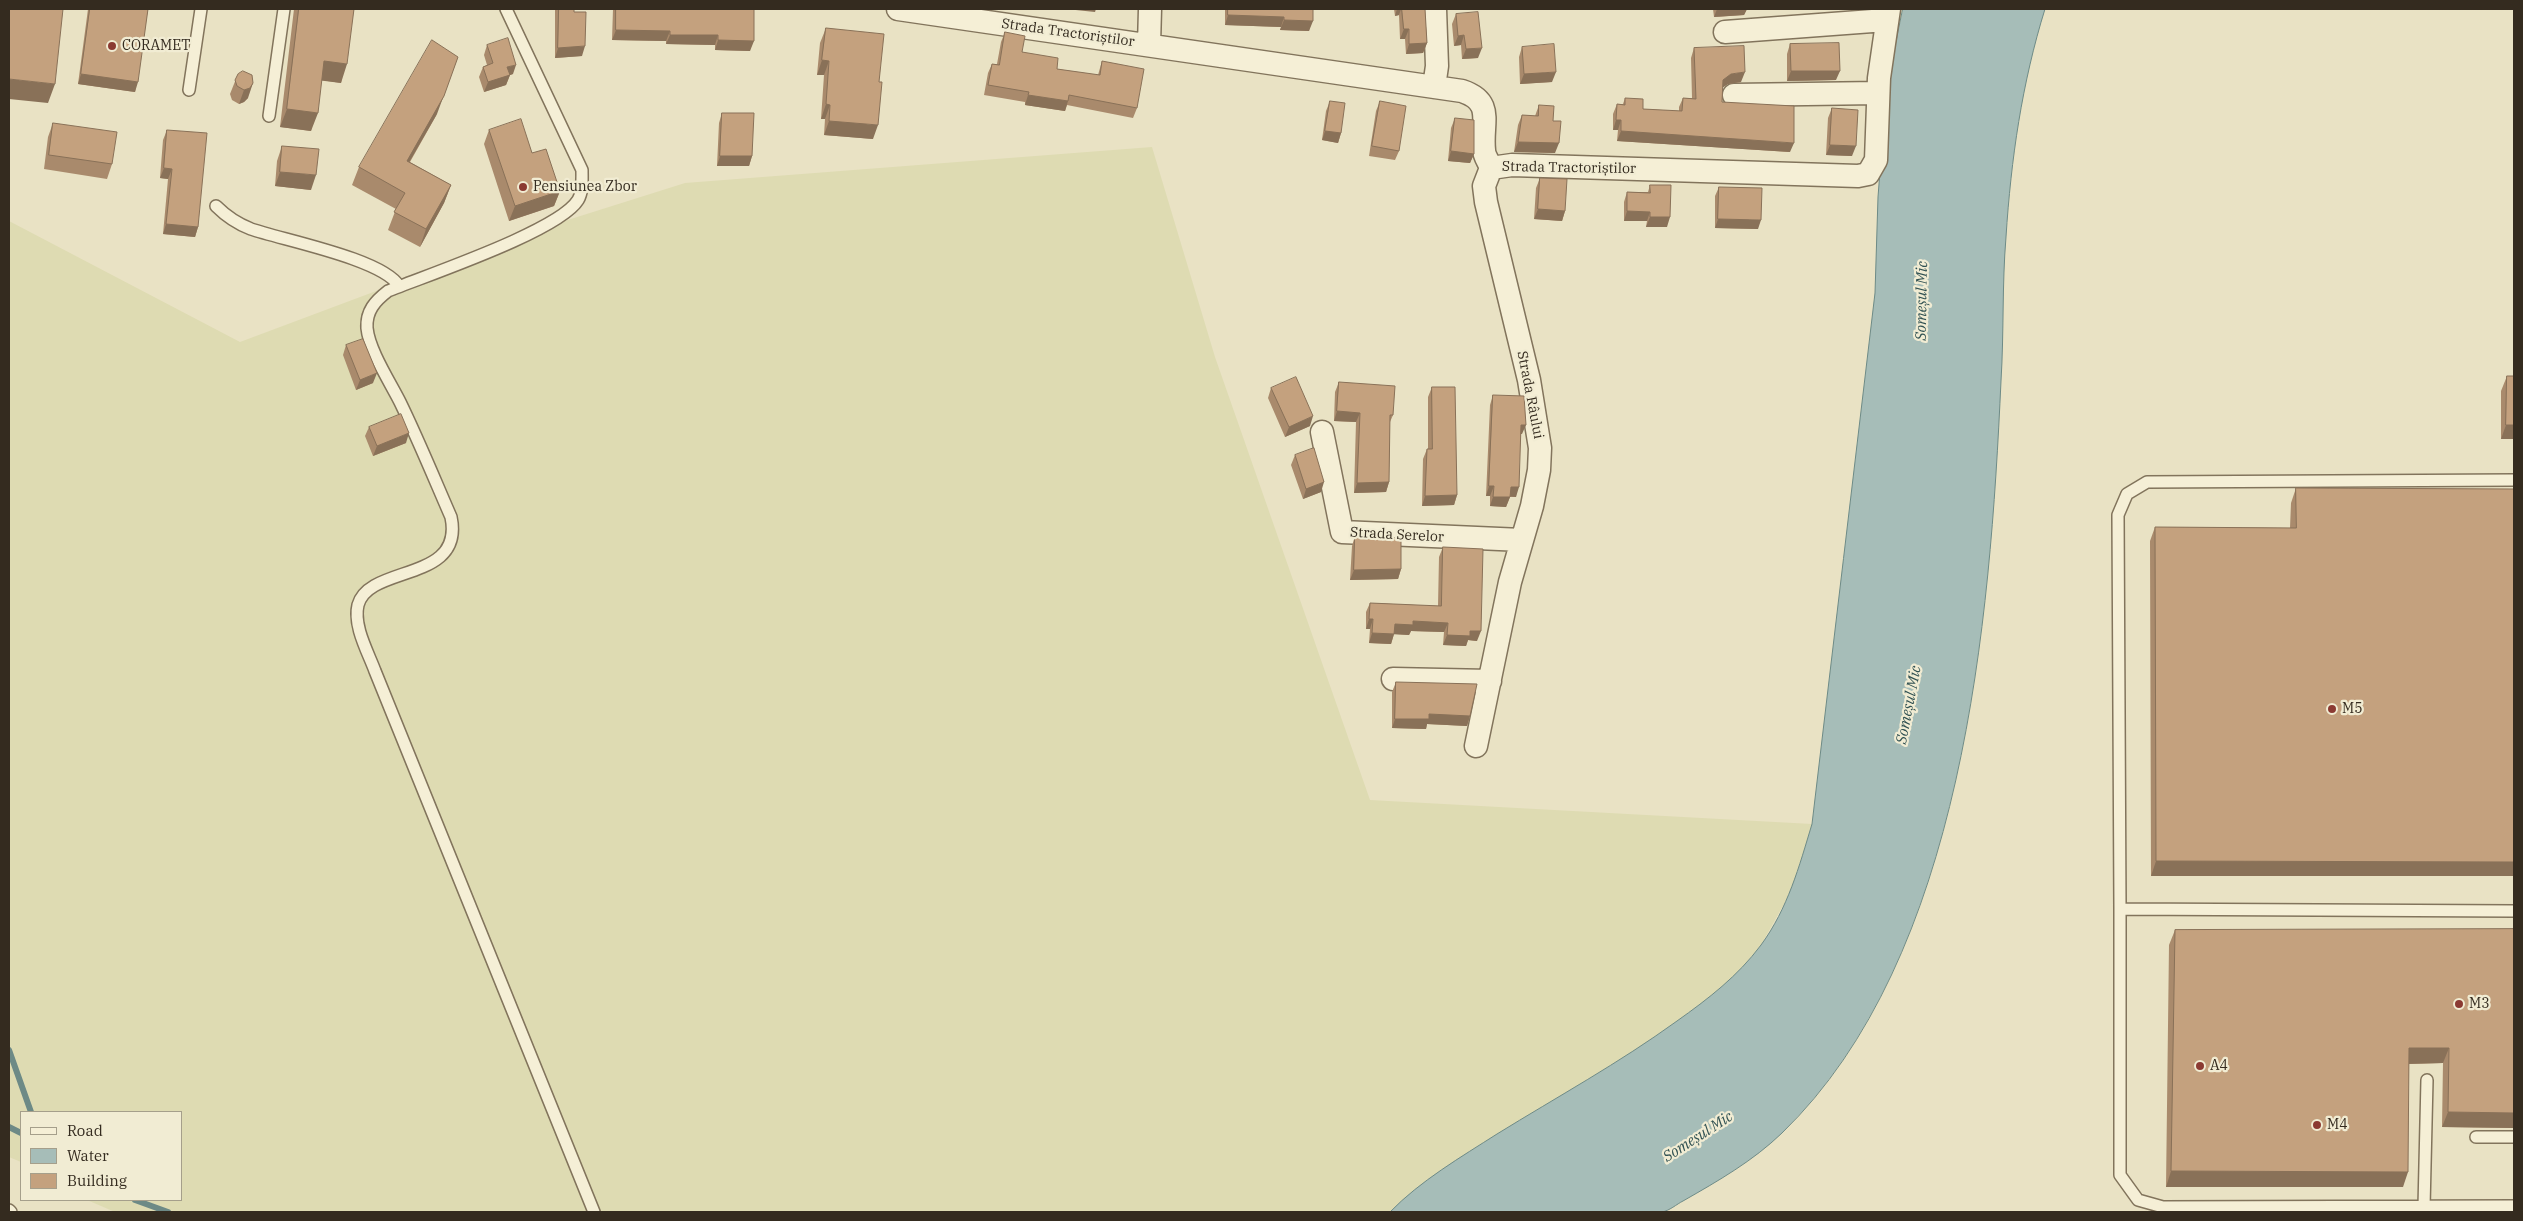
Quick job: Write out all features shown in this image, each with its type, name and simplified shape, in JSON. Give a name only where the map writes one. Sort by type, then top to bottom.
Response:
[{"type":"street","name":"Strada Tractoriștilor","points":[[898,9],[1462,91],[1475,96],[1482,106],[1485,120],[1483,149],[1491,168],[1512,165],[1858,176],[1868,174],[1876,160],[1878,93]]},
{"type":"street","name":"Strada Tractoriștilor","points":[[1149,45],[1150,9]]},
{"type":"street","points":[[1434,87],[1437,66],[1435,9]]},
{"type":"street","points":[[1725,32],[1888,14],[1878,93],[1734,95]]},
{"type":"street","name":"Strada Râului","points":[[1476,746],[1510,582],[1539,470],[1540,448],[1529,380],[1486,202],[1484,186],[1491,168]]},
{"type":"street","name":"Strada Serelor","points":[[1322,432],[1342,532],[1522,540]]},
{"type":"street","points":[[1393,679],[1490,682]]},
{"type":"lane","points":[[189,90],[201,9]]},
{"type":"lane","points":[[269,116],[284,9]]},
{"type":"lane","points":[[506,9],[582,170],[579,199],[566,214],[539,229],[388,290],[374,301],[368,315],[367,330],[443,499],[453,528],[446,551],[431,563],[374,586],[363,593],[358,606],[358,621],[375,671],[594,1212]]},
{"type":"lane","points":[[216,206],[227,216],[250,228],[337,254],[390,275],[399,286]]},
{"type":"lane","points":[[2514,480],[2147,482],[2127,494],[2118,515],[2120,1175],[2138,1200],[2164,1207],[2514,1206]]},
{"type":"lane","points":[[2120,909],[2514,911]]},
{"type":"lane","points":[[2424,1207],[2427,1080]]},
{"type":"lane","points":[[2476,1137],[2514,1137]]},
{"type":"shaded area","points":[[1152,147],[1215,357],[1370,800],[1812,824],[1793,888],[1761,945],[1734,977],[1705,1001],[1640,1048],[1473,1149],[1390,1212],[115,1212],[89,1201],[182,1201],[182,1111],[20,1111],[20,1162],[9,1157],[9,221],[240,342],[555,224],[685,183]]},
{"type":"water","name":"Someșul Mic","points":[[1903,9],[2045,9],[2030,65],[2014,150],[2005,255],[1996,475],[1988,575],[1975,678],[1956,781],[1928,881],[1891,975],[1843,1060],[1782,1133],[1735,1170],[1667,1210],[1637,1214],[1590,1212],[1390,1212],[1414,1190],[1441,1170],[1633,1051],[1711,995],[1743,967],[1761,945],[1786,902],[1812,824],[1875,293],[1878,197],[1884,119],[1892,61]]},
{"type":"building","points":[[9,9],[63,9],[55,84],[9,79]]},
{"type":"building","name":"CORAMET","points":[[90,9],[148,9],[138,82],[81,74]]},
{"type":"building","points":[[299,9],[354,9],[347,64],[324,61],[318,113],[287,109]]},
{"type":"building","points":[[559,9],[574,9],[574,12],[586,12],[585,46],[558,48]]},
{"type":"building","points":[[616,9],[754,9],[754,41],[718,40],[718,35],[670,35],[670,31],[616,30]]},
{"type":"building","points":[[1228,9],[1313,9],[1313,21],[1284,20],[1284,17],[1228,15]]},
{"type":"building","points":[[1402,9],[1425,9],[1427,43],[1409,44],[1409,29],[1404,29]]},
{"type":"building","points":[[1478,12],[1482,48],[1466,49],[1464,35],[1458,36],[1456,14]]},
{"type":"building","points":[[826,28],[884,34],[879,82],[882,82],[878,125],[829,121],[830,105],[826,104],[829,61],[822,60]]},
{"type":"building","points":[[1005,32],[1025,36],[1022,52],[1058,58],[1057,69],[1100,75],[1102,61],[1144,69],[1137,108],[1069,95],[1068,101],[1028,95],[1029,92],[988,85],[992,64],[999,65]]},
{"type":"building","points":[[508,38],[516,65],[507,67],[510,75],[488,82],[483,67],[493,63],[487,45]]},
{"type":"building","points":[[432,40],[458,57],[444,96],[407,161],[451,185],[426,229],[394,212],[405,193],[359,167]]},
{"type":"building","points":[[1839,43],[1840,71],[1791,71],[1790,44]]},
{"type":"building","points":[[1554,44],[1556,72],[1524,74],[1522,47]]},
{"type":"building","points":[[1744,46],[1745,72],[1731,74],[1723,80],[1722,102],[1794,106],[1794,143],[1621,131],[1621,120],[1616,120],[1617,104],[1625,105],[1625,98],[1643,99],[1643,109],[1682,111],[1683,98],[1696,99],[1694,48]]},
{"type":"building","points":[[243,71],[252,75],[253,83],[250,88],[244,90],[237,86],[235,80],[238,74]]},
{"type":"building","points":[[1330,101],[1345,103],[1341,133],[1325,131]]},
{"type":"building","points":[[1380,101],[1406,106],[1399,151],[1372,146]]},
{"type":"building","points":[[1539,105],[1554,106],[1553,121],[1561,121],[1559,143],[1518,142],[1522,115],[1538,116]]},
{"type":"building","points":[[1832,108],[1858,110],[1856,146],[1830,145]]},
{"type":"building","points":[[722,113],[754,113],[752,156],[720,156]]},
{"type":"building","points":[[1455,118],[1474,120],[1474,154],[1451,151]]},
{"type":"building","name":"Pensiunea Zbor","points":[[521,119],[532,153],[546,149],[560,191],[515,206],[489,130]]},
{"type":"building","points":[[53,123],[117,132],[112,164],[49,155]]},
{"type":"building","points":[[167,130],[207,133],[198,227],[166,224],[172,169],[164,168]]},
{"type":"building","points":[[282,146],[319,149],[316,175],[280,172]]},
{"type":"building","points":[[1540,178],[1567,179],[1565,211],[1538,209]]},
{"type":"building","points":[[1650,185],[1671,185],[1670,217],[1650,217],[1650,212],[1627,211],[1627,192],[1650,193]]},
{"type":"building","points":[[1719,187],[1762,188],[1761,220],[1718,219]]},
{"type":"building","points":[[363,339],[377,373],[360,380],[346,345]]},
{"type":"building","points":[[2507,376],[2514,376],[2514,425],[2506,425]]},
{"type":"building","points":[[1296,377],[1313,416],[1289,427],[1271,388]]},
{"type":"building","points":[[1339,382],[1395,386],[1393,415],[1390,415],[1389,482],[1357,483],[1360,413],[1337,411]]},
{"type":"building","points":[[1432,387],[1455,387],[1457,495],[1425,496],[1427,449],[1432,449]]},
{"type":"building","points":[[1493,395],[1524,396],[1526,425],[1521,425],[1519,487],[1511,487],[1510,497],[1493,497],[1494,486],[1489,486]]},
{"type":"building","points":[[401,414],[409,433],[377,446],[369,427]]},
{"type":"building","points":[[1314,448],[1324,482],[1306,489],[1295,455]]},
{"type":"building","name":"M5","points":[[2296,488],[2514,489],[2514,862],[2156,861],[2155,527],[2296,528]]},
{"type":"building","points":[[1355,536],[1401,538],[1401,569],[1354,570]]},
{"type":"building","points":[[1443,547],[1483,549],[1481,631],[1470,631],[1470,636],[1447,635],[1448,623],[1413,621],[1413,625],[1395,624],[1394,634],[1372,633],[1373,619],[1369,619],[1370,603],[1441,606]]},
{"type":"building","points":[[1396,682],[1477,684],[1470,716],[1429,714],[1429,719],[1395,719]]},
{"type":"building","points":[[2514,929],[2514,1113],[2448,1112],[2449,1048],[2409,1048],[2408,1172],[2171,1171],[2175,930]]},
{"type":"waterway","points":[[9,1050],[31,1111]]},
{"type":"waterway","points":[[9,1127],[20,1132]]},
{"type":"waterway","points":[[138,1201],[168,1212]]},
{"type":"place","name":"CORAMET","points":[[112,46]]},
{"type":"place","name":"Pensiunea Zbor","points":[[523,187]]},
{"type":"place","name":"M5","points":[[2332,709]]},
{"type":"place","name":"M3","points":[[2459,1004]]},
{"type":"place","name":"A4","points":[[2200,1066]]},
{"type":"place","name":"M4","points":[[2317,1125]]}]
